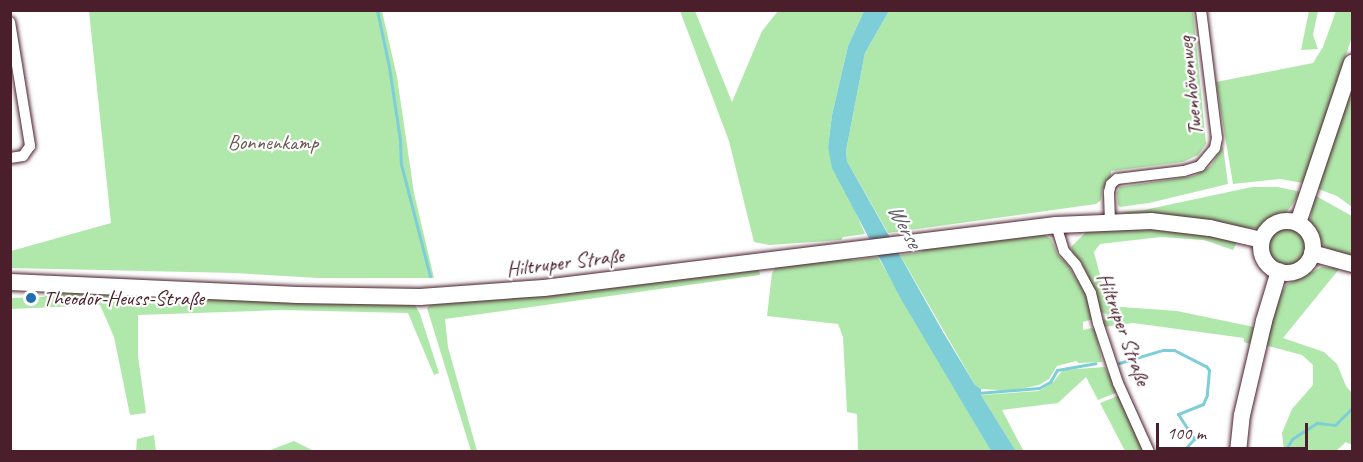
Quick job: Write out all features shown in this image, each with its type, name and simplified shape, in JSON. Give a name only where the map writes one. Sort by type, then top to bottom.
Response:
[{"type":"street","name":"Twenhövenweg","points":[[1110,222],[1109,192],[1111,184],[1117,179],[1184,171],[1200,166],[1215,148],[1217,138],[1201,10]]},
{"type":"street","points":[[10,22],[30,146],[23,156],[10,158]]},
{"type":"street","points":[[1298,223],[1353,63]]},
{"type":"street","name":"Hiltruper Straße","points":[[10,282],[354,297],[467,295],[1056,225],[1152,221],[1185,224],[1262,240]]},
{"type":"street","points":[[1280,222],[1298,223],[1310,236],[1312,253],[1301,269],[1293,272],[1279,272],[1265,261],[1262,240],[1272,226],[1280,222]]},
{"type":"street","name":"Hiltruper Straße","points":[[1056,225],[1064,251],[1076,265],[1091,293],[1098,323],[1118,383],[1149,452]]},
{"type":"street","points":[[1312,253],[1353,264]]},
{"type":"street","points":[[1238,452],[1249,384],[1264,321],[1279,272]]},
{"type":"street","name":"Hiltruper Straße","points":[[10,290],[76,286]]},
{"type":"green space","name":"Bonnenkamp","points":[[89,11],[382,11],[397,77],[414,193],[434,278],[318,278],[234,273],[11,268],[11,251],[111,223]]},
{"type":"green space","points":[[680,11],[695,11],[732,102],[762,31],[778,11],[864,11],[848,46],[832,115],[828,147],[865,234],[843,237],[841,240],[769,245],[754,242],[729,141]]},
{"type":"green space","points":[[889,11],[1193,11],[1206,144],[1198,155],[1183,162],[1111,171],[1111,177],[1102,190],[1101,200],[1096,204],[888,233],[847,161],[846,151],[865,53]]},
{"type":"green space","points":[[1309,11],[1318,11],[1313,35],[1318,49],[1301,50]]},
{"type":"green space","points":[[1336,11],[1352,11],[1352,37],[1303,183],[1280,179],[1233,184],[1216,82],[1313,63],[1323,47]]},
{"type":"green space","points":[[1352,83],[1352,207],[1337,196],[1316,188]]},
{"type":"green space","points":[[1223,146],[1228,184],[1149,203],[1120,207],[1118,205],[1117,193],[1120,187],[1194,176],[1211,166]]},
{"type":"green space","points":[[1252,187],[1278,187],[1301,192],[1286,213],[1257,228],[1239,228],[1119,212],[1144,210]]},
{"type":"green space","points":[[1314,195],[1352,216],[1352,258],[1325,247],[1318,240],[1310,224]]},
{"type":"green space","points":[[1287,226],[1301,232],[1307,246],[1301,260],[1287,266],[1273,260],[1267,246],[1273,232]]},
{"type":"green space","points":[[1158,228],[1203,233],[1237,242],[1233,250],[1204,240],[1161,237],[1100,244],[1094,252],[1108,306],[1177,311],[1254,327],[1250,344],[1244,342],[1244,338],[1133,323],[1103,327],[1103,320],[1107,314],[1098,311],[1088,277],[1082,263],[1073,255],[1071,247],[1086,232]]},
{"type":"green space","points":[[1042,233],[1051,239],[1058,255],[1067,264],[1085,293],[1093,319],[1083,322],[1083,330],[1092,328],[1095,330],[1102,362],[1079,363],[1076,361],[1057,366],[1049,379],[1039,385],[1012,391],[981,389],[975,385],[900,255],[922,252],[923,246]]},
{"type":"green space","points":[[850,256],[852,260],[878,257],[991,451],[858,451],[857,414],[847,412],[843,337],[838,324],[767,316],[772,273],[776,267]]},
{"type":"green space","points":[[1322,267],[1340,268],[1283,338],[1324,352],[1337,364],[1346,386],[1352,393],[1352,445],[1346,442],[1336,451],[1284,451],[1282,433],[1292,409],[1313,385],[1313,365],[1302,355],[1264,345],[1278,298],[1286,285]]},
{"type":"green space","points":[[753,268],[759,270],[760,275],[445,319],[448,347],[477,451],[471,451],[427,308],[430,305]]},
{"type":"green space","points":[[1340,268],[1352,269],[1352,274]]},
{"type":"green space","points":[[58,292],[414,303],[420,314],[439,373],[434,375],[408,313],[282,310],[138,315],[138,356],[146,413],[130,415],[114,337],[100,305],[11,309],[10,298],[43,297]]},
{"type":"green space","points":[[1105,367],[1118,392],[1098,400],[1086,377],[1058,403],[1002,410],[1023,450],[1020,452],[1016,451],[981,395],[1039,391],[1053,382],[1063,370]]},
{"type":"green space","points":[[1120,395],[1146,451],[1125,451],[1100,403]]},
{"type":"green space","points":[[154,435],[156,451],[136,451],[137,439]]},
{"type":"green space","points":[[294,441],[314,451],[268,451]]},
{"type":"water","points":[[864,11],[889,11],[865,53],[846,151],[847,161],[943,332],[975,385],[981,389],[981,395],[1016,451],[991,451],[901,299],[832,168],[828,147],[832,115],[848,46]]},
{"type":"waterway","points":[[377,10],[389,67],[400,140],[401,164],[430,276]]},
{"type":"waterway","points":[[1119,363],[1163,350],[1174,350],[1206,366],[1209,370],[1207,395],[1203,404],[1178,414],[1194,439],[1182,452]]},
{"type":"waterway","points":[[977,393],[1039,388],[1050,382],[1057,370],[1095,363]]},
{"type":"waterway","points":[[1284,452],[1292,439],[1317,423],[1335,425],[1352,408]]},
{"type":"place","name":"Theodor-Heuss-Straße","points":[[31,298]]},
{"type":"water label","name":"Werse","points":[[904,226]]}]
